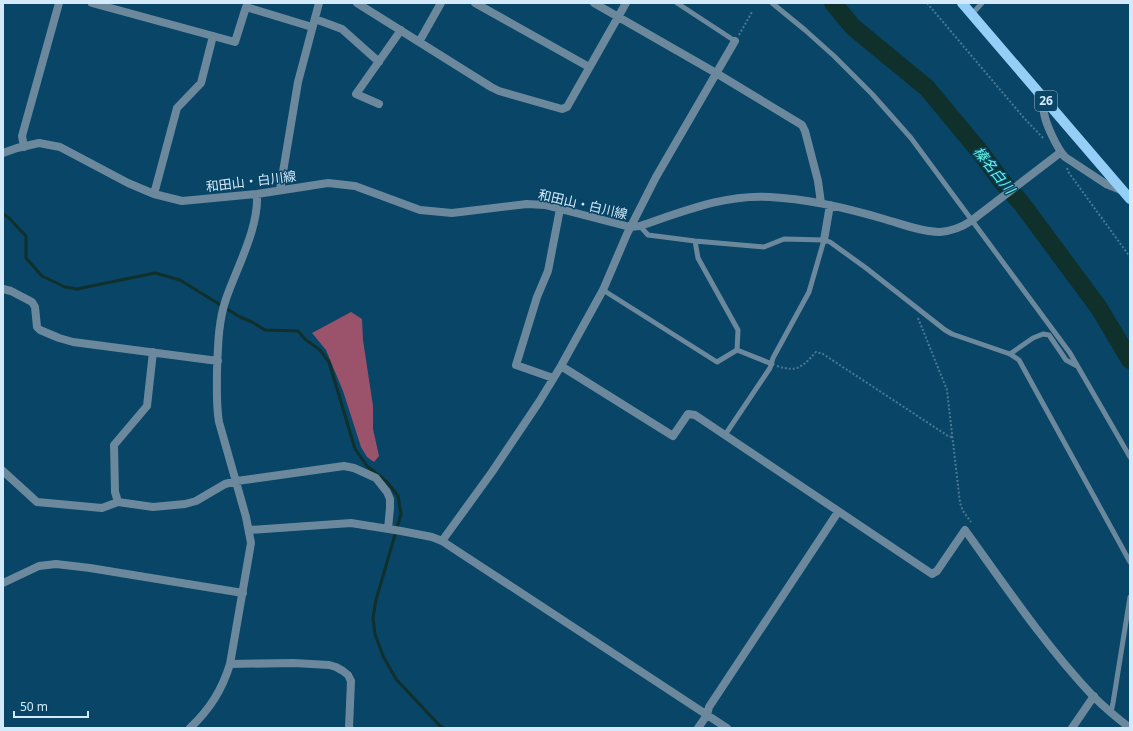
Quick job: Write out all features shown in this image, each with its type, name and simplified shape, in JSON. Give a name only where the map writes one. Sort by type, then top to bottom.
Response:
[{"type":"main road","name":"26","points":[[962,3],[1130,199]]},
{"type":"street","points":[[24,147],[22,136],[59,3]]},
{"type":"street","points":[[92,3],[235,42],[246,7],[342,29],[379,62]]},
{"type":"street","points":[[280,190],[298,82],[319,3]]},
{"type":"street","points":[[357,3],[499,91],[562,109],[567,107],[626,3]]},
{"type":"street","points":[[419,42],[441,3]]},
{"type":"street","points":[[475,3],[589,67]]},
{"type":"street","points":[[594,3],[716,73],[802,125],[825,204],[824,240]]},
{"type":"street","points":[[379,104],[356,94],[401,30]]},
{"type":"street","points":[[154,194],[177,108],[201,84],[213,36]]},
{"type":"street","points":[[442,541],[492,472],[539,402],[561,366],[603,290],[630,227],[656,177],[735,41]]},
{"type":"street","points":[[1046,100],[1044,113],[1056,145],[1065,157],[1106,184],[1122,190]]},
{"type":"street","name":"和田山・白川線","points":[[3,153],[39,143],[60,147],[128,183],[154,194],[182,201],[257,194],[328,183],[355,186],[420,210],[452,213],[527,204],[545,205],[630,227],[640,226],[709,204],[743,196],[770,197],[825,204],[918,229],[942,232],[960,228],[973,220],[1061,152]]},
{"type":"street","points":[[190,728],[217,696],[224,683],[230,664],[251,543],[237,481],[219,422],[216,407],[222,311],[254,221],[258,204],[257,194]]},
{"type":"street","points":[[553,378],[516,365],[537,297],[548,271],[560,209]]},
{"type":"street","points":[[3,289],[11,291],[32,302],[35,307],[38,327],[46,333],[74,342],[218,361]]},
{"type":"street","points":[[118,502],[115,492],[114,446],[147,406],[153,352]]},
{"type":"street","points":[[561,366],[673,436],[688,414],[695,415],[932,574],[938,571],[965,530],[1027,616],[1094,696],[1130,728]]},
{"type":"street","points":[[3,472],[37,502],[102,508],[118,502],[153,507],[185,504],[196,501],[224,484],[344,466],[354,468],[376,478],[387,492],[390,499],[389,529]]},
{"type":"street","points":[[698,728],[707,715],[709,707],[838,512]]},
{"type":"street","points":[[249,530],[351,523],[432,537],[442,541],[727,728]]},
{"type":"street","points":[[3,583],[40,566],[56,564],[90,568],[243,593]]},
{"type":"street","points":[[230,664],[294,663],[329,665],[336,667],[348,675],[351,681],[350,728]]},
{"type":"street","points":[[1072,728],[1094,696]]},
{"type":"lane","points":[[677,3],[735,41]]},
{"type":"lane","points":[[772,3],[805,30],[872,94],[911,138],[1070,353],[1130,457]]},
{"type":"lane","points":[[972,14],[982,3]]},
{"type":"lane","points":[[640,226],[648,235],[764,247],[784,240],[824,240],[830,242],[952,334],[1010,354],[1019,360],[1130,562]]},
{"type":"lane","points":[[725,435],[770,368],[773,358],[809,292],[824,240]]},
{"type":"lane","points":[[695,241],[698,258],[738,330],[737,350]]},
{"type":"lane","points":[[603,290],[716,362],[737,350]]},
{"type":"lane","points":[[1010,354],[1032,338],[1043,334],[1049,335],[1066,360],[1077,366]]},
{"type":"lane","points":[[737,350],[772,364]]},
{"type":"lane","points":[[1111,712],[1130,597]]},
{"type":"path","points":[[927,3],[1041,137],[1056,145]]},
{"type":"path","points":[[735,41],[752,12]]},
{"type":"path","points":[[1069,173],[1130,257]]},
{"type":"path","points":[[916,306],[916,313],[946,390],[960,503],[972,525]]},
{"type":"path","points":[[772,364],[792,369],[799,368],[816,352],[823,354],[911,413],[952,437]]},
{"type":"shaded area","points":[[351,312],[362,319],[363,340],[373,406],[373,429],[379,456],[374,462],[367,457],[361,447],[343,391],[326,350],[312,333]]},
{"type":"waterway","name":"榛名白川","points":[[833,3],[853,27],[927,88],[1022,204],[1099,308],[1130,360]]},
{"type":"waterway","points":[[3,214],[8,217],[26,236],[26,258],[42,276],[65,287],[77,289],[155,273],[180,280],[240,317],[265,330],[298,331],[306,340],[320,350],[329,362],[355,449],[367,466],[387,482],[398,496],[401,514],[376,600],[373,618],[375,634],[383,656],[396,679],[439,725],[444,728]]}]
